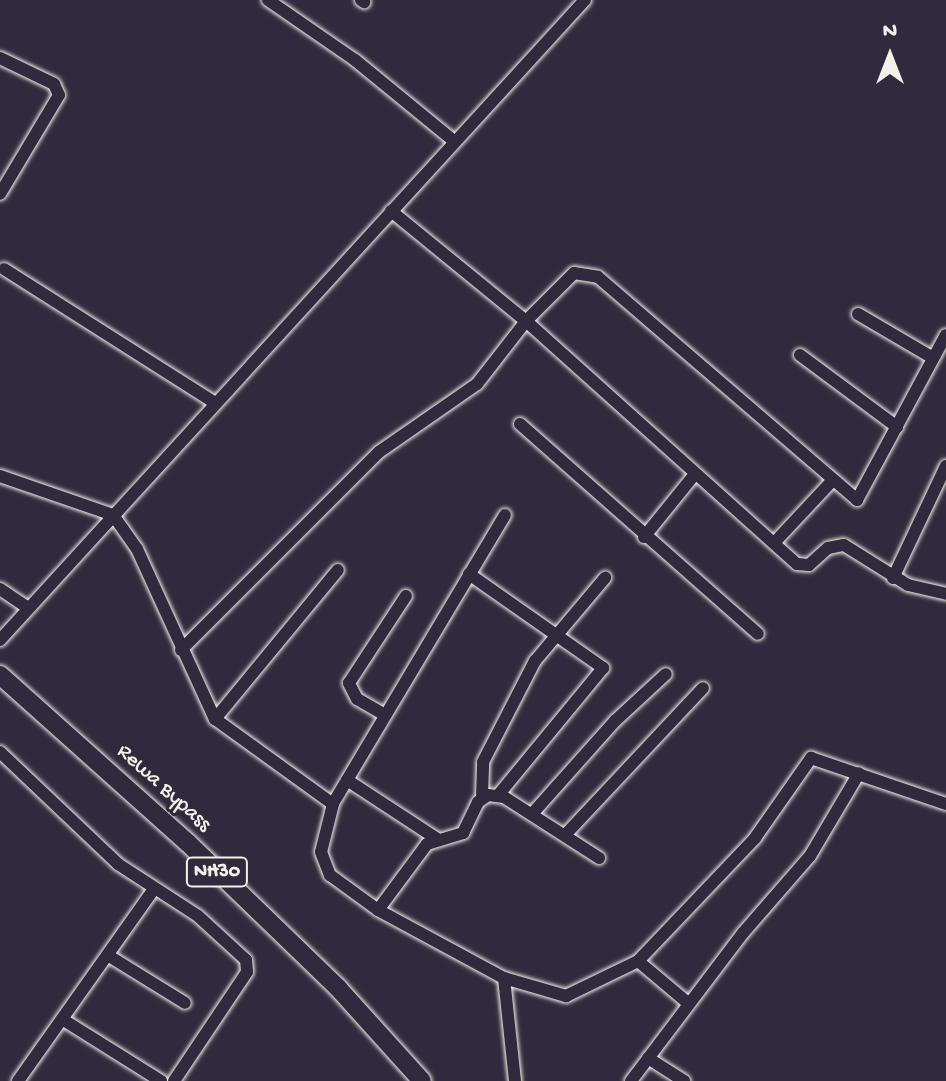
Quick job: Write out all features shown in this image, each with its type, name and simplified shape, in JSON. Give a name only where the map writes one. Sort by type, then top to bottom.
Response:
[{"type":"highway","name":"Rewa Bypass","points":[[0,675],[188,843],[338,988],[422,1081]]},
{"type":"street","points":[[268,0],[355,60],[454,141]]},
{"type":"street","points":[[0,640],[585,0]]},
{"type":"street","points":[[0,58],[54,84],[59,95],[0,194]]},
{"type":"street","points":[[391,211],[526,321],[695,474],[805,566],[828,548],[844,545],[893,578],[946,594]]},
{"type":"street","points":[[4,269],[215,403]]},
{"type":"street","points":[[181,650],[379,452],[477,384],[526,321],[566,278],[591,273],[832,481],[860,499],[946,335]]},
{"type":"street","points":[[858,314],[933,358]]},
{"type":"street","points":[[800,355],[897,427]]},
{"type":"street","points":[[520,424],[644,537],[758,634]]},
{"type":"street","points":[[893,578],[946,466]]},
{"type":"street","points":[[644,537],[695,474]]},
{"type":"street","points":[[0,476],[113,515],[137,549],[215,719],[333,804]]},
{"type":"street","points":[[774,543],[832,481]]},
{"type":"street","points":[[505,515],[333,804],[321,852],[324,864],[342,885],[378,910],[504,978],[566,996],[638,961],[755,838],[805,760],[816,757],[946,804]]},
{"type":"street","points":[[215,719],[338,570]]},
{"type":"street","points":[[469,574],[553,636],[598,660],[603,668],[601,677],[499,794]]},
{"type":"street","points":[[378,910],[427,844],[463,833],[482,796],[483,762],[535,661],[605,578]]},
{"type":"street","points":[[0,589],[28,608]]},
{"type":"street","points":[[385,715],[357,699],[349,683],[406,596]]},
{"type":"street","points":[[532,814],[615,721],[666,674]]},
{"type":"street","points":[[566,834],[703,688]]},
{"type":"street","points":[[0,752],[108,855],[153,890],[213,929],[248,967],[174,1081]]},
{"type":"street","points":[[631,1081],[688,1003],[810,856],[859,773]]},
{"type":"street","points":[[347,780],[437,839]]},
{"type":"street","points":[[482,796],[499,794],[566,834],[599,858]]},
{"type":"street","points":[[18,1081],[153,890]]},
{"type":"street","points":[[109,956],[185,1003]]},
{"type":"street","points":[[638,961],[688,1003]]},
{"type":"street","points":[[504,978],[515,1081]]},
{"type":"street","points":[[62,1019],[161,1081]]},
{"type":"street","points":[[648,1058],[684,1081]]}]
